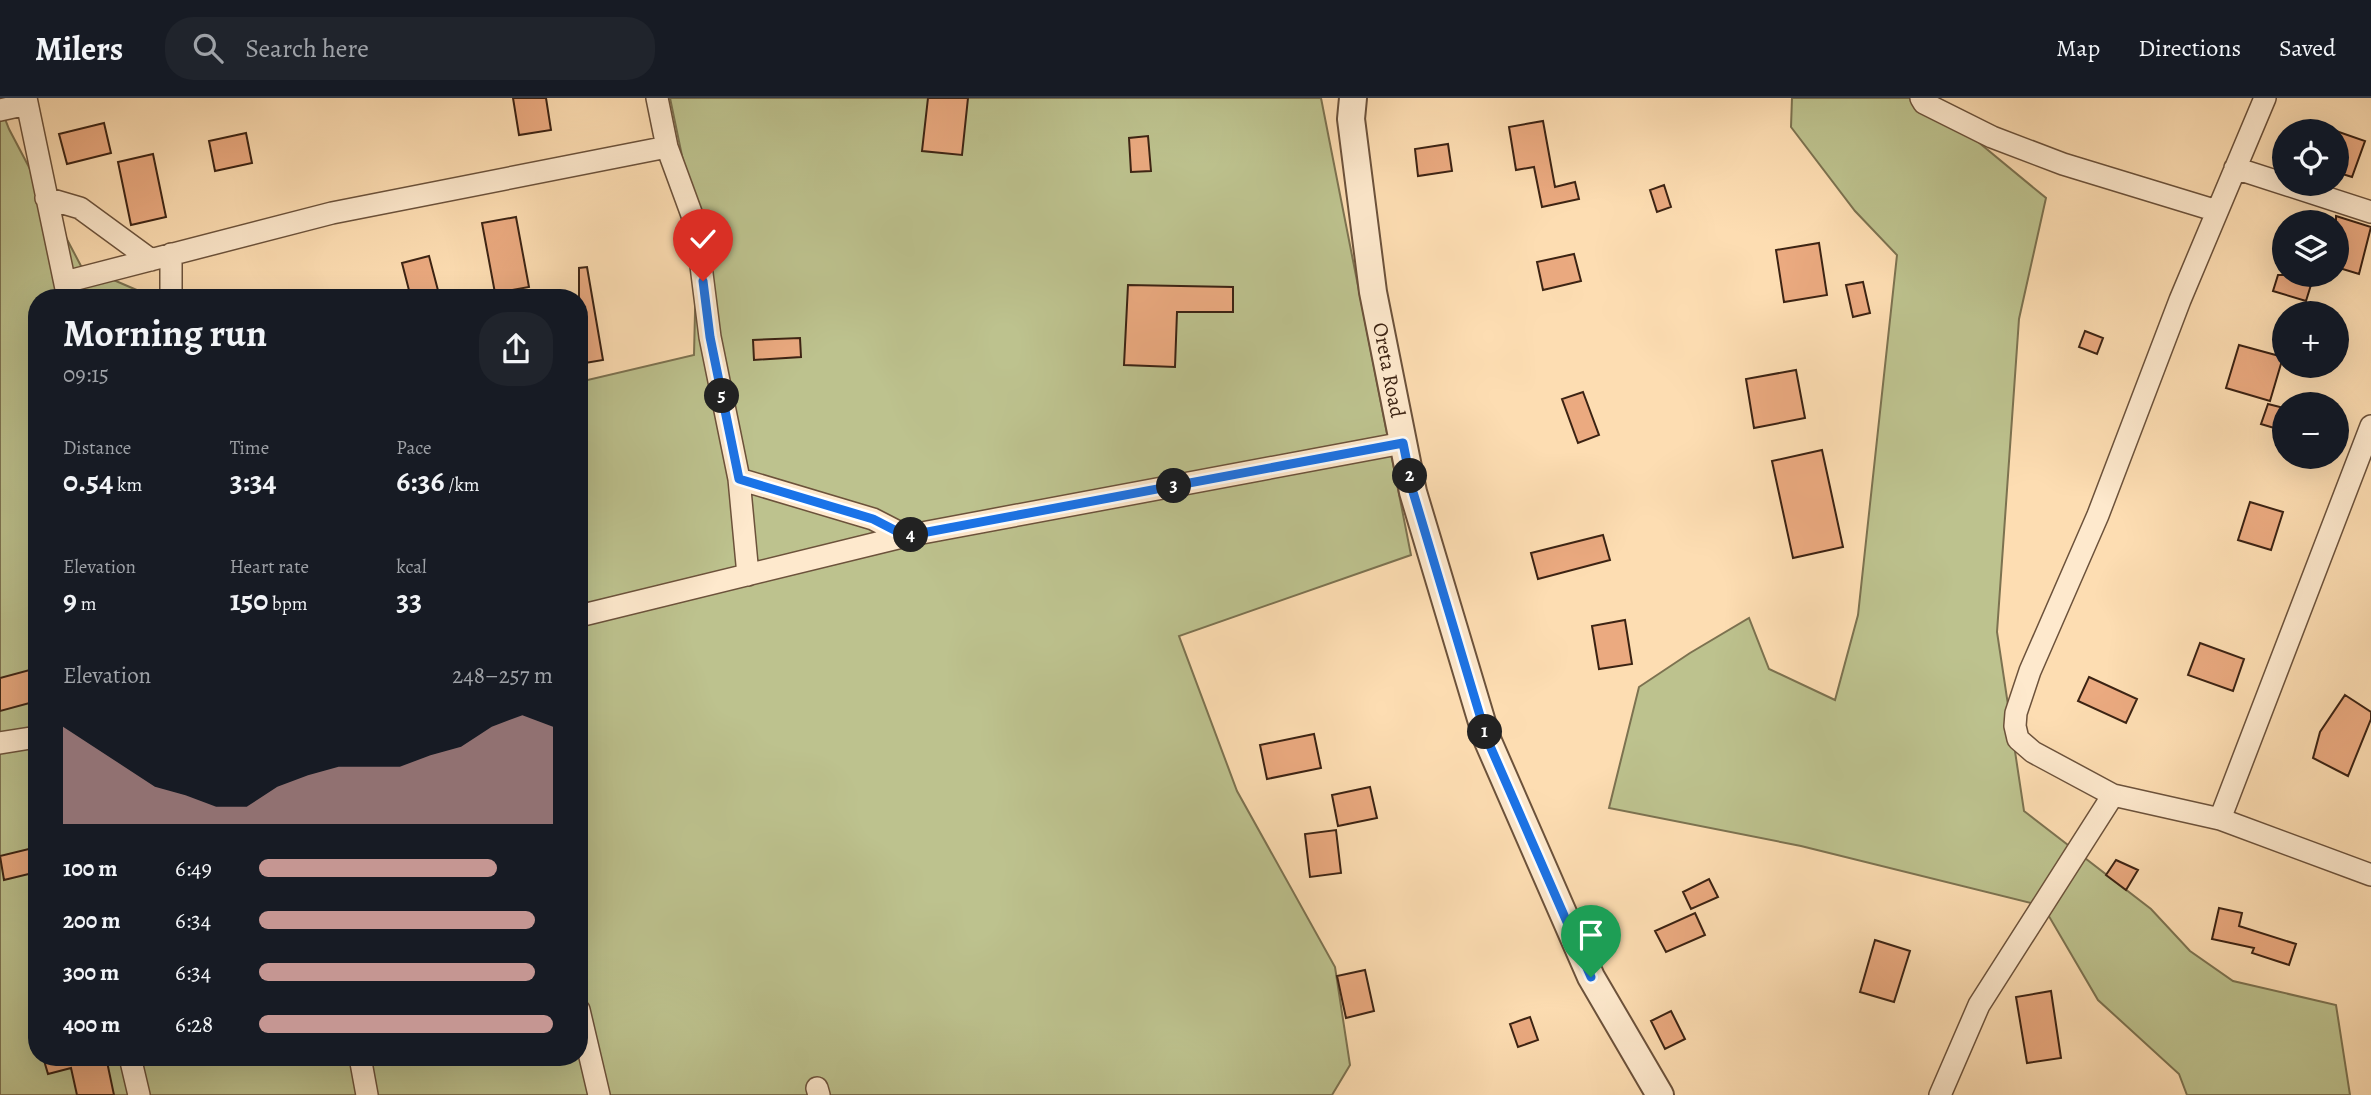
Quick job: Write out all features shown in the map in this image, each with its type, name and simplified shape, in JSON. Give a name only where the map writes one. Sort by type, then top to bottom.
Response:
[{"type":"street","points":[[657,98],[667,147],[696,226],[710,337],[739,479],[748,575]]},
{"type":"street","name":"Oreta Road","points":[[1353,98],[1351,119],[1373,292],[1413,492],[1487,739],[1591,977],[1660,1095]]},
{"type":"street","points":[[1921,98],[1924,103],[1992,137],[2063,164],[2217,211]]},
{"type":"street","points":[[2265,98],[2180,300],[2098,515],[2030,671],[2016,713],[2018,739],[2033,752],[2113,795],[2220,819],[2371,875]]},
{"type":"street","points":[[0,110],[27,101],[66,289]]},
{"type":"street","points":[[69,289],[161,257],[332,213],[667,147]]},
{"type":"street","points":[[2235,168],[2371,212]]},
{"type":"street","points":[[46,198],[80,208],[161,257],[169,289]]},
{"type":"street","points":[[2220,819],[2371,426]]},
{"type":"street","points":[[588,614],[906,536],[1403,443]]},
{"type":"street","points":[[739,479],[873,519],[906,536]]},
{"type":"street","points":[[854,514],[860,548]]},
{"type":"street","points":[[0,743],[28,738]]},
{"type":"street","points":[[1940,1095],[1979,1005],[2113,795]]},
{"type":"street","points":[[588,1048],[599,1095]]},
{"type":"street","points":[[132,1066],[139,1095]]},
{"type":"street","points":[[362,1066],[367,1095]]},
{"type":"green space","points":[[670,98],[1321,98],[1411,555],[1179,636],[1237,791],[1335,967],[1350,1065],[1332,1095],[0,1095],[0,106],[9,129],[81,266],[134,289],[28,289],[28,1066],[588,1066],[588,380],[694,355],[697,228]]},
{"type":"green space","points":[[1792,98],[1937,98],[1943,113],[2046,198],[2019,319],[1997,632],[2024,811],[2151,909],[2190,951],[2233,981],[2336,1005],[2350,1095],[2187,1095],[2179,1074],[2098,1000],[2043,906],[1801,846],[1609,808],[1639,687],[1749,618],[1769,669],[1835,700],[1858,615],[1897,255],[1855,211],[1791,127]]},
{"type":"building","points":[[513,98],[546,98],[551,130],[519,135]]},
{"type":"building","points":[[928,98],[968,98],[962,155],[922,151]]},
{"type":"building","points":[[1543,121],[1555,187],[1575,182],[1579,199],[1542,207],[1534,167],[1516,170],[1509,127]]},
{"type":"building","points":[[104,123],[111,153],[67,164],[59,134]]},
{"type":"building","points":[[246,133],[252,163],[215,171],[209,141]]},
{"type":"building","points":[[2349,135],[2365,141],[2352,177],[2349,176]]},
{"type":"building","points":[[1148,136],[1151,171],[1131,172],[1129,138]]},
{"type":"building","points":[[1448,144],[1452,171],[1418,176],[1415,149]]},
{"type":"building","points":[[153,154],[166,217],[131,225],[118,162]]},
{"type":"building","points":[[1664,185],[1671,207],[1657,212],[1650,190]]},
{"type":"building","points":[[516,217],[529,287],[494,289],[482,223]]},
{"type":"building","points":[[2349,220],[2371,227],[2359,274],[2349,271]]},
{"type":"building","points":[[1819,243],[1827,295],[1784,302],[1776,250]]},
{"type":"building","points":[[1574,254],[1581,281],[1543,290],[1537,262]]},
{"type":"building","points":[[429,256],[438,289],[409,289],[402,263]]},
{"type":"building","points":[[587,267],[603,360],[588,362],[588,289],[579,289],[579,268]]},
{"type":"building","points":[[1863,282],[1870,313],[1853,317],[1846,285]]},
{"type":"building","points":[[1128,285],[1233,287],[1233,312],[1177,312],[1175,367],[1124,365]]},
{"type":"building","points":[[2274,287],[2310,287],[2306,301],[2273,291]]},
{"type":"building","points":[[2085,331],[2103,338],[2097,354],[2079,347]]},
{"type":"building","points":[[800,338],[801,357],[754,360],[753,340]]},
{"type":"building","points":[[2239,345],[2272,354],[2272,378],[2277,378],[2270,401],[2226,388]]},
{"type":"building","points":[[1796,370],[1805,418],[1754,428],[1746,379]]},
{"type":"building","points":[[1583,392],[1599,435],[1578,443],[1562,399]]},
{"type":"building","points":[[2268,404],[2272,405],[2272,427],[2261,424]]},
{"type":"building","points":[[1822,450],[1843,547],[1793,558],[1772,461]]},
{"type":"building","points":[[2250,502],[2283,512],[2271,550],[2238,540]]},
{"type":"building","points":[[1603,535],[1610,560],[1538,579],[1531,553]]},
{"type":"building","points":[[1625,620],[1632,664],[1599,669],[1592,626]]},
{"type":"building","points":[[2200,643],[2244,659],[2233,691],[2188,675]]},
{"type":"building","points":[[28,670],[28,703],[0,711],[0,678]]},
{"type":"building","points":[[2089,677],[2137,699],[2126,723],[2078,701]]},
{"type":"building","points":[[2345,695],[2371,712],[2371,719],[2348,776],[2313,758],[2320,732]]},
{"type":"building","points":[[1314,734],[1321,768],[1267,779],[1260,745]]},
{"type":"building","points":[[1370,787],[1377,818],[1338,826],[1332,795]]},
{"type":"building","points":[[1336,830],[1341,873],[1310,877],[1305,834]]},
{"type":"building","points":[[28,849],[28,874],[4,880],[0,856]]},
{"type":"building","points":[[2116,860],[2138,870],[2126,890],[2106,875]]},
{"type":"building","points":[[1709,879],[1718,897],[1691,909],[1683,892]]},
{"type":"building","points":[[2219,908],[2242,913],[2239,926],[2296,944],[2289,965],[2252,953],[2254,948],[2212,939]]},
{"type":"building","points":[[1695,913],[1705,935],[1666,952],[1655,931]]},
{"type":"building","points":[[1875,940],[1910,951],[1894,1002],[1860,992]]},
{"type":"building","points":[[1365,970],[1374,1011],[1346,1018],[1337,976]]},
{"type":"building","points":[[2051,991],[2061,1058],[2027,1063],[2016,997]]},
{"type":"building","points":[[1671,1011],[1685,1039],[1665,1049],[1651,1021]]},
{"type":"building","points":[[1530,1017],[1538,1040],[1518,1047],[1510,1024]]},
{"type":"building","points":[[46,1066],[108,1066],[114,1095],[77,1095],[71,1068],[48,1074]]},
{"type":"route","points":[[703,281],[710,337],[739,479],[873,519],[906,536],[1403,443],[1413,492],[1487,739],[1591,977]]}]
